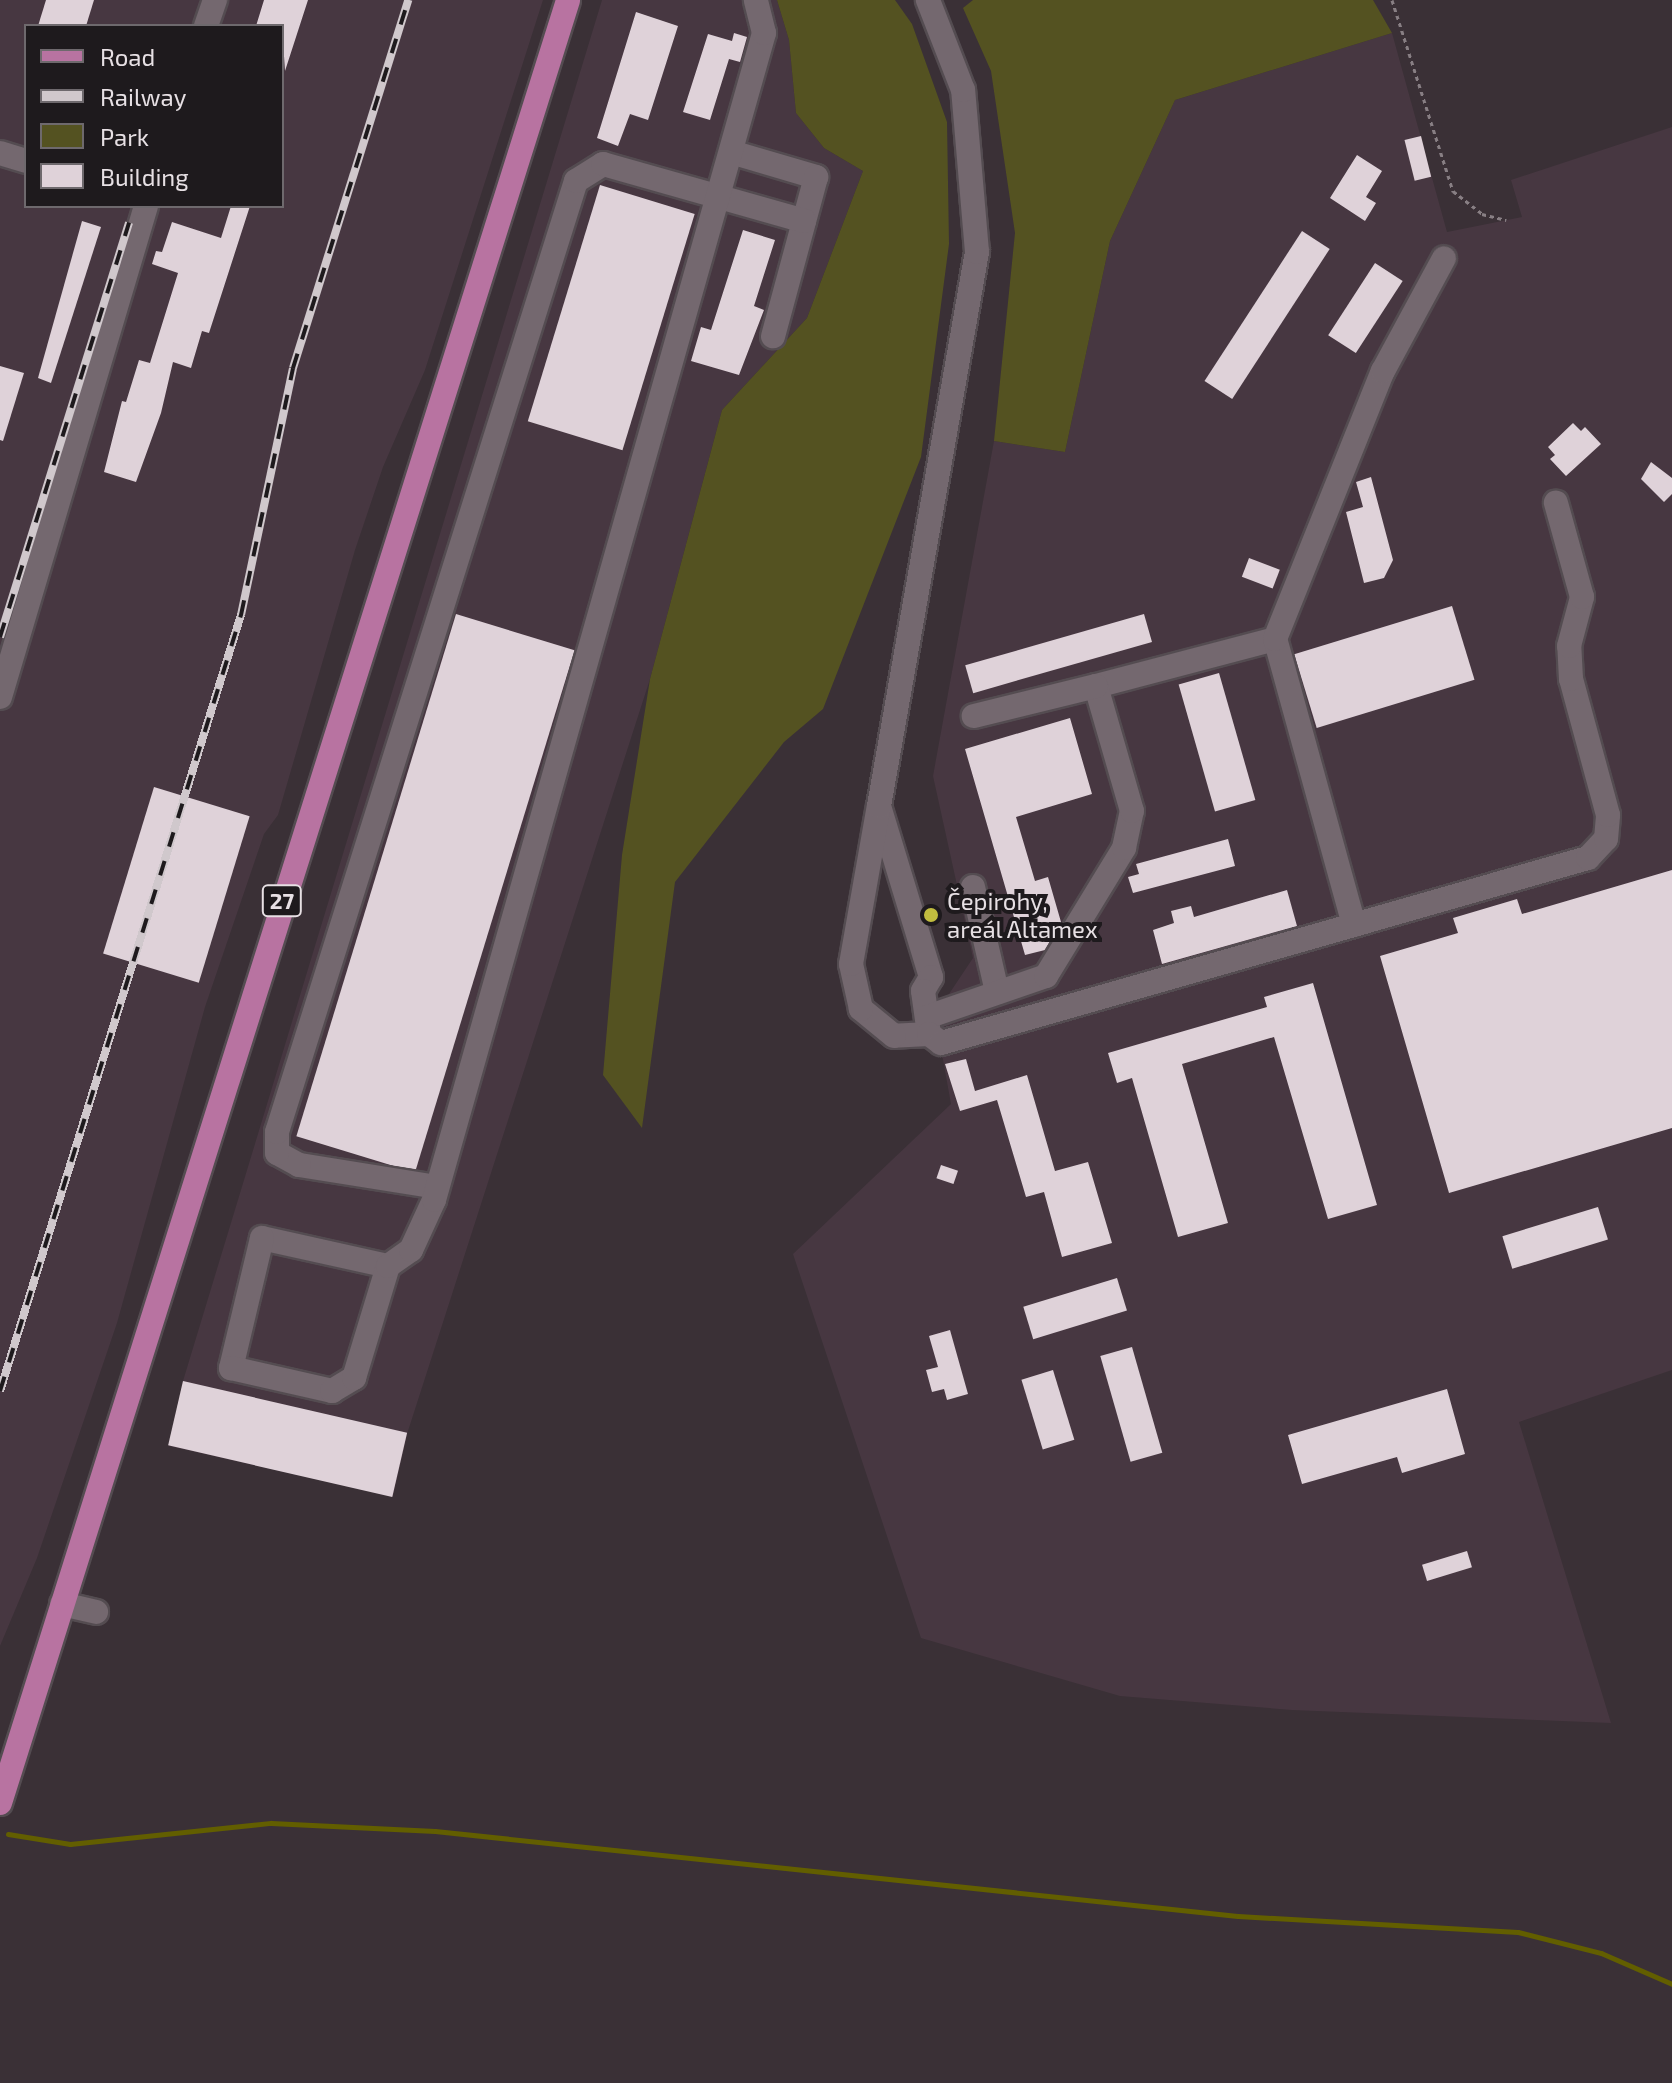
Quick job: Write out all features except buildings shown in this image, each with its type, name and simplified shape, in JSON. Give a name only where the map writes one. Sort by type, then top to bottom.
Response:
[{"type":"main road","name":"27","points":[[0,1803],[568,0]]},
{"type":"lane","points":[[207,24],[215,0]]},
{"type":"lane","points":[[388,1266],[262,1238],[231,1368],[332,1391],[354,1378],[388,1266],[411,1250],[437,1187],[764,33],[756,0]]},
{"type":"lane","points":[[928,0],[963,90],[977,252],[851,964],[861,1009],[894,1036],[928,1026],[997,992],[1046,976],[1124,848],[1132,811],[1096,686]]},
{"type":"lane","points":[[731,152],[816,177],[773,336]]},
{"type":"lane","points":[[0,153],[24,160]]},
{"type":"lane","points":[[437,1187],[299,1165],[277,1153],[277,1132],[576,181],[603,164],[804,221]]},
{"type":"lane","points":[[0,697],[145,208]]},
{"type":"lane","points":[[1354,925],[1275,639],[1383,371],[1444,258]]},
{"type":"lane","points":[[879,806],[931,977],[923,991],[928,1026],[941,1043],[1588,858],[1606,839],[1608,815],[1571,679],[1569,646],[1582,597],[1556,503]]},
{"type":"lane","points":[[974,716],[1275,639]]},
{"type":"lane","points":[[973,887],[997,992]]},
{"type":"lane","points":[[62,1604],[96,1612]]},
{"type":"path","points":[[1392,0],[1453,191],[1482,214],[1506,220]]},
{"type":"shaded area","points":[[0,0],[543,0],[425,370],[383,467],[355,550],[278,815],[264,834],[205,1007],[117,1323],[37,1558],[0,1646]]},
{"type":"shaded area","points":[[602,0],[777,0],[789,40],[796,113],[824,148],[863,171],[807,318],[722,410],[650,679],[408,1431],[393,1496],[169,1446],[183,1381]]},
{"type":"shaded area","points":[[1392,33],[1447,232],[1522,217],[1511,180],[1672,127],[1672,1370],[1519,1422],[1611,1723],[1292,1710],[1120,1696],[921,1638],[793,1254],[951,1104],[935,1015],[973,958],[933,776],[994,441],[1065,452],[1110,241],[1175,100]]},
{"type":"green space","points":[[777,0],[895,0],[912,24],[947,122],[949,244],[921,457],[823,709],[784,742],[675,882],[642,1128],[603,1075],[622,855],[650,679],[722,410],[807,318],[863,171],[824,148],[796,113],[789,40]]},
{"type":"green space","points":[[973,0],[1373,0],[1392,33],[1175,100],[1110,241],[1065,452],[994,441],[1015,233],[991,71],[963,8]]},
{"type":"waterway","points":[[8,1834],[70,1844],[271,1823],[435,1831],[1238,1916],[1518,1932],[1601,1953],[1672,1984]]},
{"type":"railway","points":[[0,1391],[241,615],[293,368],[408,0]]},
{"type":"railway","points":[[0,637],[129,223]]},
{"type":"place","name":"Čepirohy, areál Altamex","points":[[931,915]]}]
